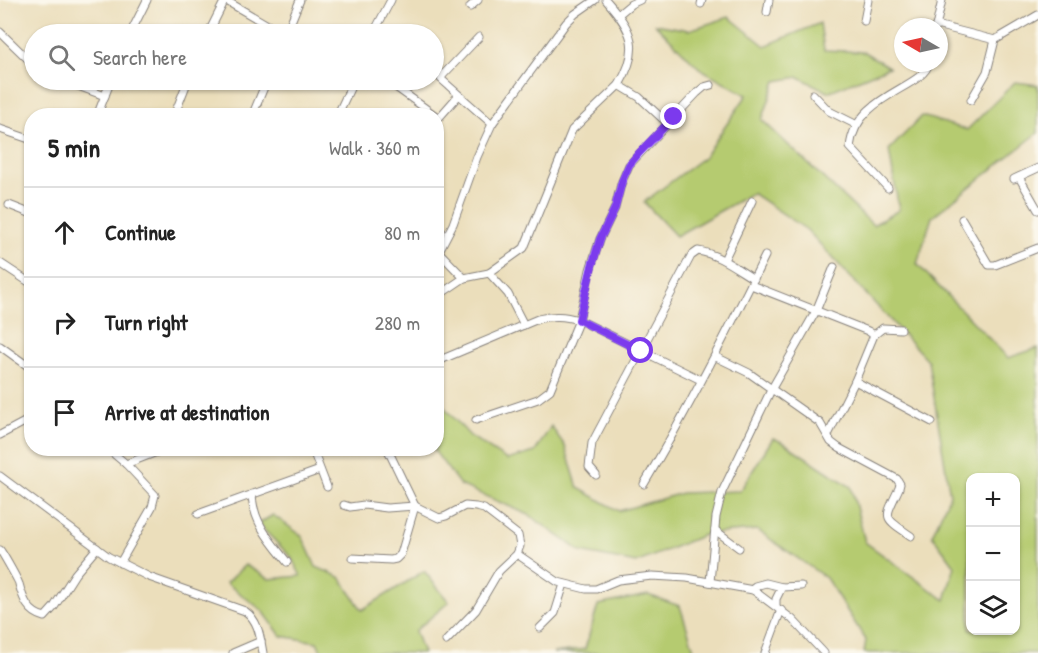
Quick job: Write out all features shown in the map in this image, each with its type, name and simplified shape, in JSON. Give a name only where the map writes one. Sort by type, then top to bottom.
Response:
[{"type":"street","points":[[135,24],[147,0]]},
{"type":"street","points":[[213,24],[225,0],[267,24]]},
{"type":"street","points":[[289,24],[300,0]]},
{"type":"street","points":[[378,24],[391,0]]},
{"type":"street","points":[[470,7],[478,0]]},
{"type":"street","points":[[444,240],[453,224],[477,157],[492,124],[566,23],[595,0]]},
{"type":"street","points":[[444,292],[464,279],[489,273],[524,248],[572,130],[619,85],[630,66],[633,53],[632,43],[626,26],[606,0]]},
{"type":"street","points":[[619,14],[640,0]]},
{"type":"street","points":[[767,12],[769,0]]},
{"type":"street","points":[[864,21],[868,0]]},
{"type":"street","points":[[938,18],[942,0]]},
{"type":"street","points":[[948,29],[994,40],[1038,15]]},
{"type":"street","points":[[0,32],[24,55]]},
{"type":"street","points":[[444,74],[479,37]]},
{"type":"street","points":[[971,100],[987,72],[994,40]]},
{"type":"street","points":[[888,188],[850,147],[857,125],[869,109],[924,72]]},
{"type":"street","points":[[444,84],[492,124]]},
{"type":"street","points":[[619,85],[639,97],[668,123]]},
{"type":"street","points":[[476,420],[547,394],[579,320],[594,257],[615,208],[622,181],[634,159],[704,87],[711,85]]},
{"type":"street","points":[[89,90],[105,96]]},
{"type":"street","points":[[100,108],[107,90]]},
{"type":"street","points":[[177,108],[184,90]]},
{"type":"street","points":[[255,108],[263,90]]},
{"type":"street","points":[[342,108],[350,90]]},
{"type":"street","points":[[399,90],[424,108]]},
{"type":"street","points":[[813,94],[829,111],[857,125]]},
{"type":"street","points":[[444,111],[458,96]]},
{"type":"street","points":[[0,129],[24,137]]},
{"type":"street","points":[[1038,168],[1016,178],[1038,210]]},
{"type":"street","points":[[724,260],[752,201]]},
{"type":"street","points":[[9,205],[24,211]]},
{"type":"street","points":[[962,219],[989,265],[995,265],[1038,248]]},
{"type":"street","points":[[596,475],[589,467],[592,443],[671,292],[694,253],[702,252],[724,260],[752,282],[874,335]]},
{"type":"street","points":[[644,484],[716,357],[765,256]]},
{"type":"street","points":[[444,257],[464,279]]},
{"type":"street","points":[[0,263],[24,279]]},
{"type":"street","points":[[711,582],[718,505],[728,478],[771,390],[816,311],[834,267]]},
{"type":"street","points":[[489,273],[507,294],[524,325]]},
{"type":"street","points":[[444,359],[524,325],[550,316],[563,316],[579,320],[701,380]]},
{"type":"street","points":[[828,435],[855,381],[874,335],[883,328],[901,329]]},
{"type":"street","points":[[0,346],[24,363]]},
{"type":"street","points":[[716,357],[749,373],[820,423],[831,442],[839,448],[899,481],[900,488],[888,517],[890,522],[911,536]]},
{"type":"street","points":[[855,381],[932,422]]},
{"type":"street","points":[[0,435],[24,422]]},
{"type":"street","points":[[116,456],[154,492],[156,498],[120,563]]},
{"type":"street","points":[[126,464],[146,456]]},
{"type":"street","points":[[315,456],[327,487]]},
{"type":"street","points":[[352,558],[392,560],[399,558],[415,506],[391,456]]},
{"type":"street","points":[[198,514],[320,470]]},
{"type":"street","points":[[0,476],[120,563],[148,577],[244,610],[256,624],[263,653]]},
{"type":"street","points":[[252,495],[253,508],[264,533],[287,562]]},
{"type":"street","points":[[344,505],[387,508],[415,506],[439,518],[465,506],[484,509],[518,535],[520,540],[517,554],[499,571],[476,610],[446,641]]},
{"type":"street","points":[[715,530],[739,548]]},
{"type":"street","points":[[0,550],[6,556],[21,595],[29,607],[37,615],[45,617],[54,608],[75,574],[97,548]]},
{"type":"street","points":[[517,554],[551,578],[564,584],[592,590],[618,580],[652,576],[711,582],[753,590],[776,604],[824,653]]},
{"type":"street","points":[[540,628],[555,614],[564,584]]},
{"type":"street","points":[[753,590],[755,586],[762,584],[782,587],[801,586]]},
{"type":"street","points":[[765,653],[782,587]]},
{"type":"street","points":[[233,653],[261,641]]},
{"type":"green space","points":[[729,17],[765,46],[820,23],[824,50],[864,52],[889,67],[828,92],[799,77],[776,81],[762,120],[873,225],[899,210],[889,150],[922,116],[967,130],[1015,82],[1038,85],[1038,133],[932,217],[917,264],[1008,358],[1038,348],[1038,653],[864,653],[866,640],[826,578],[757,530],[706,534],[636,563],[581,552],[529,515],[460,485],[438,456],[444,456],[444,407],[470,436],[507,460],[535,452],[551,426],[565,446],[578,488],[619,511],[682,493],[740,491],[773,438],[851,487],[865,542],[945,600],[955,566],[932,535],[950,495],[928,361],[807,230],[752,193],[676,236],[644,202],[704,157],[747,95],[699,68],[655,24],[689,30]]},
{"type":"green space","points":[[273,515],[302,536],[316,567],[340,577],[362,610],[424,571],[449,602],[415,631],[423,653],[322,653],[317,642],[281,636],[263,611],[226,583],[245,565],[269,579],[301,576],[291,557],[258,524]]},
{"type":"green space","points":[[648,595],[680,606],[695,653],[553,653],[585,649],[598,605]]},
{"type":"route","points":[[641,351],[579,320],[600,239],[615,208],[629,165],[674,117]]}]
